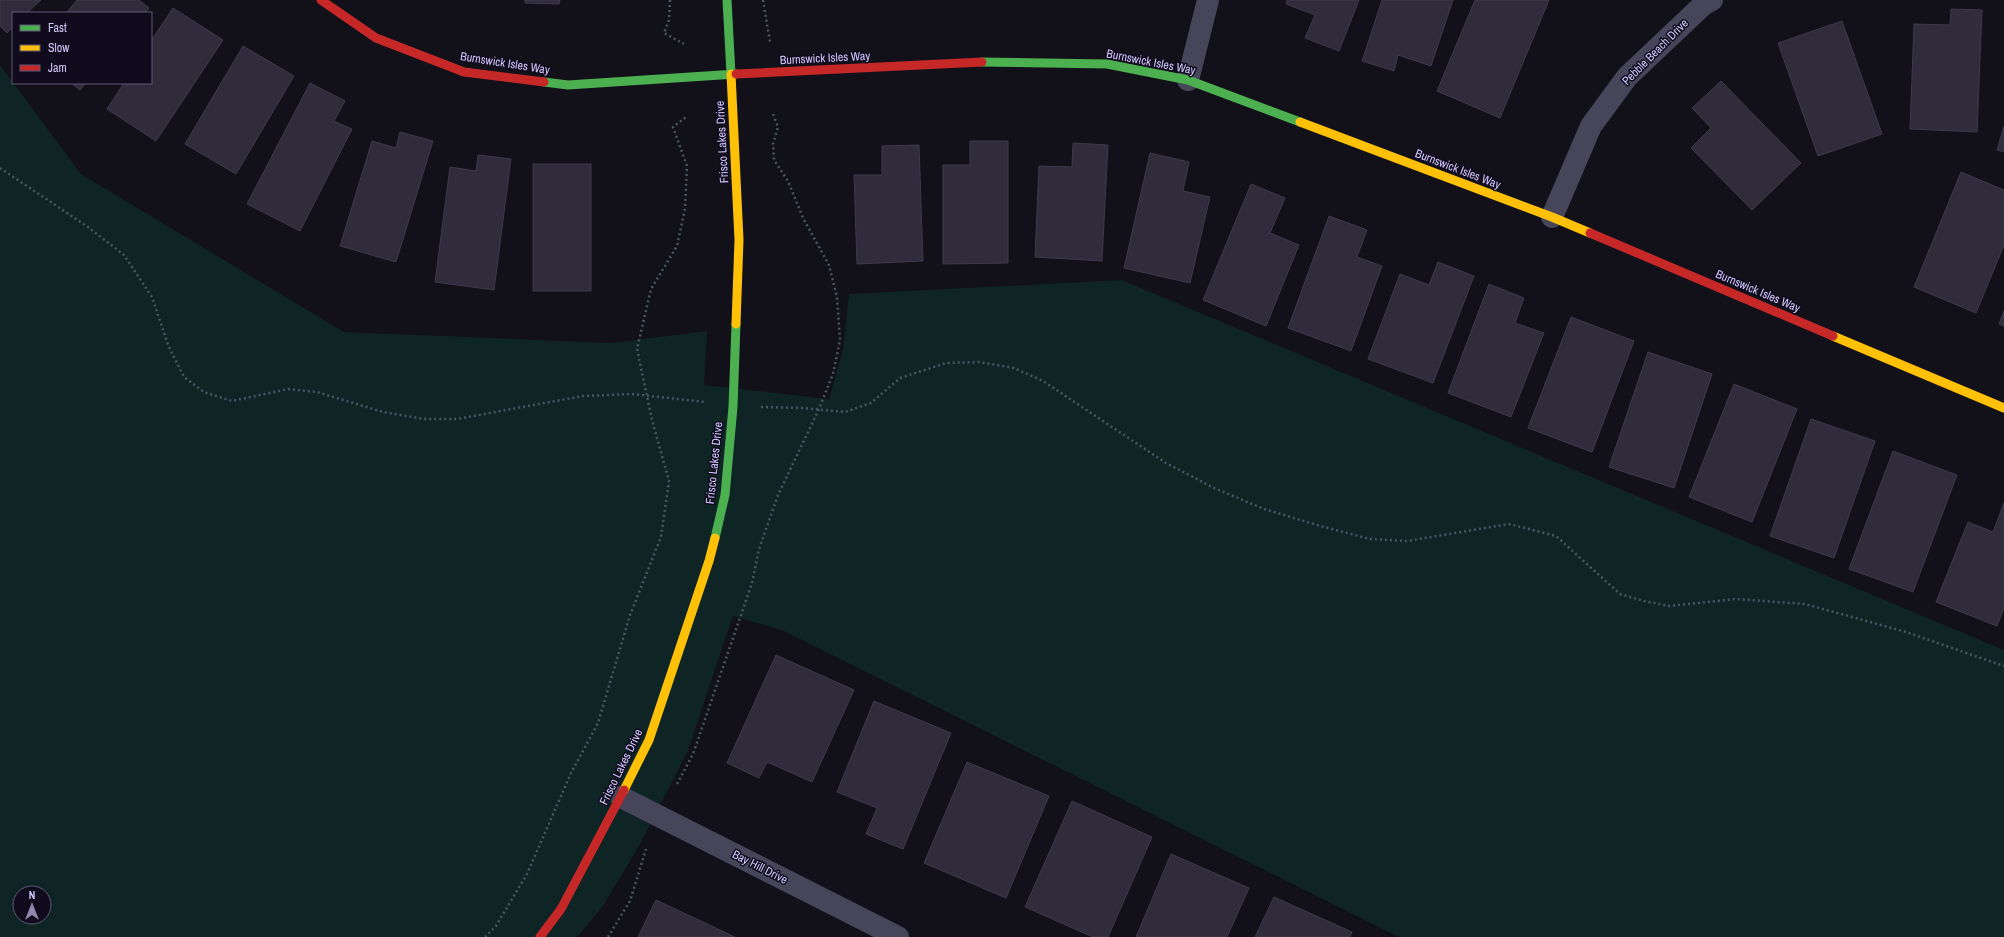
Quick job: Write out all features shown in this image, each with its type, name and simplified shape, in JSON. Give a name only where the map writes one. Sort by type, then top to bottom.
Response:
[{"type":"street","name":"Burnswick Isles Way","points":[[321,0],[376,38],[464,72],[568,85],[731,74],[1000,61],[1107,64],[1188,80],[1552,217],[2004,408]]},
{"type":"street","name":"Frisco Lakes Drive","points":[[540,937],[561,909],[621,797],[649,740],[709,561],[725,495],[733,406],[739,240],[727,0]]},
{"type":"street","points":[[1188,80],[1208,0]]},
{"type":"street","name":"Pebble Beach Drive","points":[[1552,217],[1591,126],[1627,77],[1703,5],[1712,0]]},
{"type":"street","name":"Bay Hill Drive","points":[[621,797],[887,934]]},
{"type":"path","points":[[670,0],[669,20],[664,33],[684,44]]},
{"type":"path","points":[[763,0],[770,42]]},
{"type":"path","points":[[677,784],[693,754],[720,678],[752,583],[759,549],[778,495],[819,409],[832,374],[840,340],[837,297],[829,265],[803,218],[788,180],[774,160],[773,144],[778,127],[773,114]]},
{"type":"path","points":[[485,937],[496,926],[528,874],[571,773],[598,723],[630,615],[661,537],[669,481],[652,420],[637,349],[651,290],[677,246],[685,209],[687,166],[673,128],[686,116]]},
{"type":"path","points":[[0,168],[88,227],[124,255],[152,297],[168,345],[184,377],[204,392],[232,401],[288,389],[317,392],[383,412],[424,419],[457,419],[583,396],[648,396],[733,406],[819,409],[845,412],[871,403],[900,378],[946,363],[980,362],[1014,368],[1042,381],[1166,463],[1214,488],[1264,509],[1317,525],[1370,538],[1407,541],[1509,524],[1556,536],[1620,594],[1644,601],[1669,606],[1736,599],[1805,604],[1906,632],[2004,666]]},
{"type":"path","points":[[608,937],[630,901],[646,849]]},
{"type":"green space","points":[[0,65],[12,81],[12,84],[14,84],[81,174],[344,332],[612,343],[707,331],[704,385],[829,399],[843,350],[849,294],[1122,280],[2004,650],[2004,937],[1399,937],[784,631],[733,616],[688,751],[639,846],[603,906],[577,937],[0,937]]},
{"type":"building","points":[[0,0],[41,0],[28,12],[12,12],[12,28],[7,33],[0,26]]},
{"type":"building","points":[[77,0],[139,0],[149,8],[146,12],[67,12]]},
{"type":"building","points":[[525,0],[560,0],[559,4],[525,3]]},
{"type":"building","points":[[1287,0],[1359,0],[1339,51],[1305,38],[1315,15],[1286,4]]},
{"type":"building","points":[[1382,0],[1453,0],[1431,66],[1398,55],[1394,71],[1362,61]]},
{"type":"building","points":[[1475,0],[1549,0],[1500,118],[1437,91]]},
{"type":"building","points":[[173,8],[223,40],[156,141],[107,109],[123,84],[152,84],[152,40]]},
{"type":"building","points":[[1951,9],[1982,10],[1977,132],[1910,129],[1914,24],[1950,25]]},
{"type":"building","points":[[1842,21],[1882,134],[1818,156],[1778,43]]},
{"type":"building","points":[[243,46],[294,76],[236,174],[185,144]]},
{"type":"building","points":[[1721,81],[1801,163],[1752,210],[1691,148],[1711,128],[1692,108]]},
{"type":"building","points":[[310,83],[345,101],[334,121],[352,129],[300,231],[247,204]]},
{"type":"building","points":[[72,84],[85,84],[80,90]]},
{"type":"building","points":[[2004,126],[2004,152],[1997,150]]},
{"type":"building","points":[[400,132],[433,141],[396,262],[340,246],[372,141],[396,148]]},
{"type":"building","points":[[970,141],[1008,141],[1008,263],[943,264],[943,165],[970,165]]},
{"type":"building","points":[[1073,143],[1108,145],[1102,261],[1035,257],[1039,166],[1072,167]]},
{"type":"building","points":[[919,145],[923,261],[857,264],[854,175],[882,175],[882,146]]},
{"type":"building","points":[[1150,153],[1189,162],[1183,191],[1210,197],[1190,283],[1124,268]]},
{"type":"building","points":[[478,155],[511,159],[494,290],[435,282],[450,167],[476,171]]},
{"type":"building","points":[[533,164],[591,164],[591,291],[533,291]]},
{"type":"building","points":[[1961,172],[2004,190],[2004,245],[1976,313],[1914,287]]},
{"type":"building","points":[[1251,184],[1285,198],[1270,233],[1299,245],[1266,326],[1203,300]]},
{"type":"building","points":[[1329,216],[1367,230],[1357,257],[1382,266],[1351,351],[1288,328]]},
{"type":"building","points":[[1438,262],[1474,276],[1433,383],[1368,359],[1400,274],[1429,285]]},
{"type":"building","points":[[1489,284],[1524,298],[1515,323],[1544,333],[1511,417],[1448,393]]},
{"type":"building","points":[[2004,311],[2004,326],[1999,324]]},
{"type":"building","points":[[1571,317],[1634,341],[1592,452],[1528,428]]},
{"type":"building","points":[[1648,352],[1712,374],[1674,488],[1609,467]]},
{"type":"building","points":[[1734,384],[1797,409],[1752,522],[1689,497]]},
{"type":"building","points":[[1811,419],[1875,441],[1834,558],[1770,536]]},
{"type":"building","points":[[1893,451],[1957,475],[1913,592],[1849,569]]},
{"type":"building","points":[[2004,503],[2004,608],[1997,626],[1936,602],[1968,522],[1993,532]]},
{"type":"building","points":[[776,655],[854,690],[812,782],[767,762],[759,778],[727,763]]},
{"type":"building","points":[[874,701],[951,733],[903,849],[866,834],[877,808],[837,792]]},
{"type":"building","points":[[967,762],[1049,796],[1006,898],[924,863]]},
{"type":"building","points":[[1072,801],[1152,837],[1108,937],[1093,937],[1025,907]]},
{"type":"building","points":[[1171,854],[1249,888],[1227,937],[1136,937]]},
{"type":"building","points":[[1274,897],[1352,932],[1350,937],[1255,937]]},
{"type":"building","points":[[656,900],[735,937],[638,937]]},
{"type":"traffic: fast","points":[[727,0],[731,74]]},
{"type":"traffic: fast","points":[[982,62],[1107,64],[1188,80],[1300,122]]},
{"type":"traffic: fast","points":[[544,82],[568,85],[736,74]]},
{"type":"traffic: fast","points":[[715,538],[725,495],[733,407],[736,324]]},
{"type":"traffic: slow","points":[[731,74],[739,240],[736,324]]},
{"type":"traffic: slow","points":[[1300,122],[1552,217],[1590,233]]},
{"type":"traffic: slow","points":[[1833,336],[2004,408]]},
{"type":"traffic: slow","points":[[624,790],[649,740],[709,561],[715,538]]},
{"type":"traffic: jam","points":[[321,0],[376,38],[464,72],[544,82]]},
{"type":"traffic: jam","points":[[736,74],[982,62]]},
{"type":"traffic: jam","points":[[1590,233],[1833,336]]},
{"type":"traffic: jam","points":[[540,937],[561,909],[624,790]]}]
